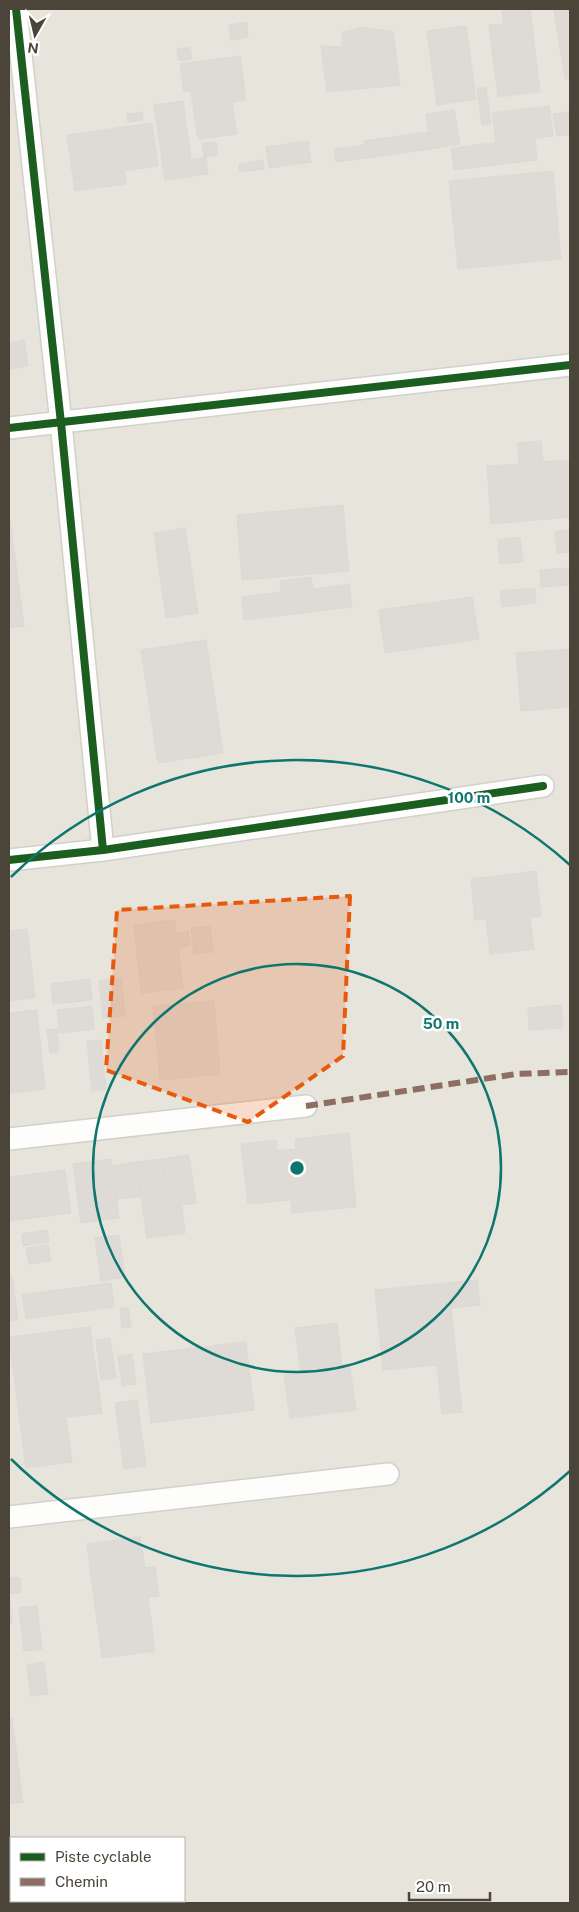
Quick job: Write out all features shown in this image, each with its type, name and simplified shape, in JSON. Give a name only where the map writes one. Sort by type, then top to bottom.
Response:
[{"type":"street","points":[[16,9],[61,423],[103,850]]},
{"type":"street","points":[[9,428],[570,365]]},
{"type":"street","points":[[9,860],[103,850],[544,786]]},
{"type":"street","points":[[9,1139],[306,1106]]},
{"type":"street","points":[[9,1517],[388,1474]]},
{"type":"highlighted area","points":[[350,896],[343,1056],[248,1122],[106,1070],[117,910]]},
{"type":"shaded area","points":[[9,9],[570,9],[570,1903],[9,1903]]},
{"type":"building","points":[[502,9],[530,9],[540,92],[498,97],[489,25],[504,24]]},
{"type":"building","points":[[554,9],[570,9],[570,78],[565,79]]},
{"type":"building","points":[[247,22],[248,37],[231,40],[229,25]]},
{"type":"building","points":[[466,26],[476,99],[437,105],[427,31]]},
{"type":"building","points":[[363,27],[393,32],[400,85],[327,92],[321,46],[342,47],[342,32]]},
{"type":"building","points":[[190,47],[192,59],[179,61],[177,49]]},
{"type":"building","points":[[240,56],[246,100],[232,102],[237,134],[198,139],[191,91],[184,92],[180,64]]},
{"type":"building","points":[[486,87],[491,124],[482,125],[477,88]]},
{"type":"building","points":[[183,101],[191,160],[206,157],[208,174],[165,180],[154,105]]},
{"type":"building","points":[[549,106],[553,136],[496,143],[492,113]]},
{"type":"building","points":[[454,110],[460,144],[431,149],[426,114]]},
{"type":"building","points":[[142,112],[143,120],[128,122],[127,114]]},
{"type":"building","points":[[570,112],[570,134],[557,136],[553,114]]},
{"type":"building","points":[[152,123],[158,166],[73,178],[67,135]]},
{"type":"building","points":[[428,132],[431,149],[336,162],[334,149],[365,145],[364,141]]},
{"type":"building","points":[[535,138],[537,160],[454,170],[451,148]]},
{"type":"building","points":[[308,141],[311,162],[269,168],[266,147]]},
{"type":"building","points":[[216,142],[218,155],[204,157],[202,143]]},
{"type":"building","points":[[263,160],[264,169],[240,172],[239,164]]},
{"type":"building","points":[[124,171],[126,184],[75,191],[73,178]]},
{"type":"building","points":[[553,171],[561,259],[458,269],[449,181]]},
{"type":"building","points":[[24,340],[28,366],[9,369],[9,343]]},
{"type":"building","points":[[541,441],[543,462],[570,460],[570,517],[491,524],[487,466],[519,464],[518,443]]},
{"type":"building","points":[[343,505],[349,571],[242,580],[237,515]]},
{"type":"building","points":[[9,512],[24,626],[9,628],[10,615]]},
{"type":"building","points":[[185,528],[198,613],[166,618],[154,533]]},
{"type":"building","points":[[570,530],[570,552],[557,553],[555,531]]},
{"type":"building","points":[[520,537],[523,562],[500,564],[498,540]]},
{"type":"building","points":[[570,568],[570,585],[541,587],[540,570]]},
{"type":"building","points":[[311,577],[313,589],[349,584],[352,607],[244,620],[242,597],[281,592],[280,581]]},
{"type":"building","points":[[535,588],[536,603],[502,607],[500,591]]},
{"type":"building","points":[[472,597],[479,639],[385,653],[379,610]]},
{"type":"building","points":[[206,640],[223,753],[158,763],[141,650]]},
{"type":"building","points":[[570,649],[570,707],[521,711],[516,653]]},
{"type":"building","points":[[536,871],[541,916],[530,917],[534,949],[490,954],[486,919],[475,920],[471,879]]},
{"type":"building","points":[[175,920],[176,933],[188,931],[190,946],[178,947],[183,988],[141,993],[134,925]]},
{"type":"building","points":[[210,926],[213,952],[194,954],[191,928]]},
{"type":"building","points":[[27,929],[35,998],[9,1001],[9,931]]},
{"type":"building","points":[[121,978],[125,1016],[103,1018],[99,981]]},
{"type":"building","points":[[90,979],[92,1000],[53,1004],[51,984]]},
{"type":"building","points":[[214,1001],[220,1074],[160,1080],[153,1006]]},
{"type":"building","points":[[561,1005],[563,1028],[529,1030],[528,1008]]},
{"type":"building","points":[[92,1006],[94,1029],[59,1033],[57,1010]]},
{"type":"building","points":[[37,1010],[45,1089],[9,1093],[9,1013]]},
{"type":"building","points":[[57,1029],[59,1052],[50,1053],[47,1030]]},
{"type":"building","points":[[101,1040],[106,1089],[92,1091],[87,1041]]},
{"type":"building","points":[[349,1133],[356,1207],[292,1213],[291,1200],[248,1204],[241,1144],[276,1140],[277,1151],[296,1149],[295,1139]]},
{"type":"building","points":[[189,1155],[196,1203],[169,1207],[162,1159]]},
{"type":"building","points":[[111,1159],[119,1218],[81,1223],[73,1164]]},
{"type":"building","points":[[162,1159],[169,1207],[182,1205],[185,1233],[147,1238],[136,1162]]},
{"type":"building","points":[[136,1162],[141,1196],[116,1199],[112,1166]]},
{"type":"building","points":[[65,1170],[71,1213],[9,1221],[9,1177]]},
{"type":"building","points":[[47,1230],[49,1242],[23,1246],[22,1234]]},
{"type":"building","points":[[119,1235],[125,1277],[101,1281],[95,1238]]},
{"type":"building","points":[[48,1245],[51,1261],[29,1264],[26,1248]]},
{"type":"building","points":[[9,1276],[12,1276],[18,1320],[9,1321]]},
{"type":"building","points":[[477,1280],[480,1305],[451,1308],[462,1412],[442,1414],[437,1365],[383,1370],[375,1290]]},
{"type":"building","points":[[111,1283],[114,1307],[26,1319],[22,1295]]},
{"type":"building","points":[[120,1308],[128,1308],[131,1327],[122,1328]]},
{"type":"building","points":[[337,1323],[342,1367],[350,1367],[356,1410],[290,1418],[284,1375],[301,1373],[295,1328]]},
{"type":"building","points":[[90,1327],[102,1413],[66,1417],[72,1462],[26,1468],[9,1337]]},
{"type":"building","points":[[110,1338],[116,1378],[101,1380],[96,1340]]},
{"type":"building","points":[[246,1342],[254,1410],[151,1423],[143,1354]]},
{"type":"building","points":[[132,1354],[136,1384],[122,1386],[118,1356]]},
{"type":"building","points":[[137,1400],[146,1466],[124,1469],[115,1403]]},
{"type":"building","points":[[140,1537],[145,1568],[155,1567],[159,1596],[148,1597],[155,1651],[102,1658],[87,1544]]},
{"type":"building","points":[[9,1577],[20,1578],[21,1592],[9,1594]]},
{"type":"building","points":[[9,1594],[12,1624],[9,1624]]},
{"type":"building","points":[[37,1606],[42,1649],[24,1651],[19,1608]]},
{"type":"building","points":[[44,1662],[48,1694],[31,1696],[27,1665]]},
{"type":"building","points":[[9,1718],[12,1718],[23,1802],[9,1804]]},
{"type":"marked path","points":[[306,1106],[516,1074],[570,1072]]},
{"type":"cycle path","points":[[16,9],[61,423],[103,850]]},
{"type":"cycle path","points":[[9,428],[570,365]]},
{"type":"cycle path","points":[[9,860],[103,850],[543,786]]}]
